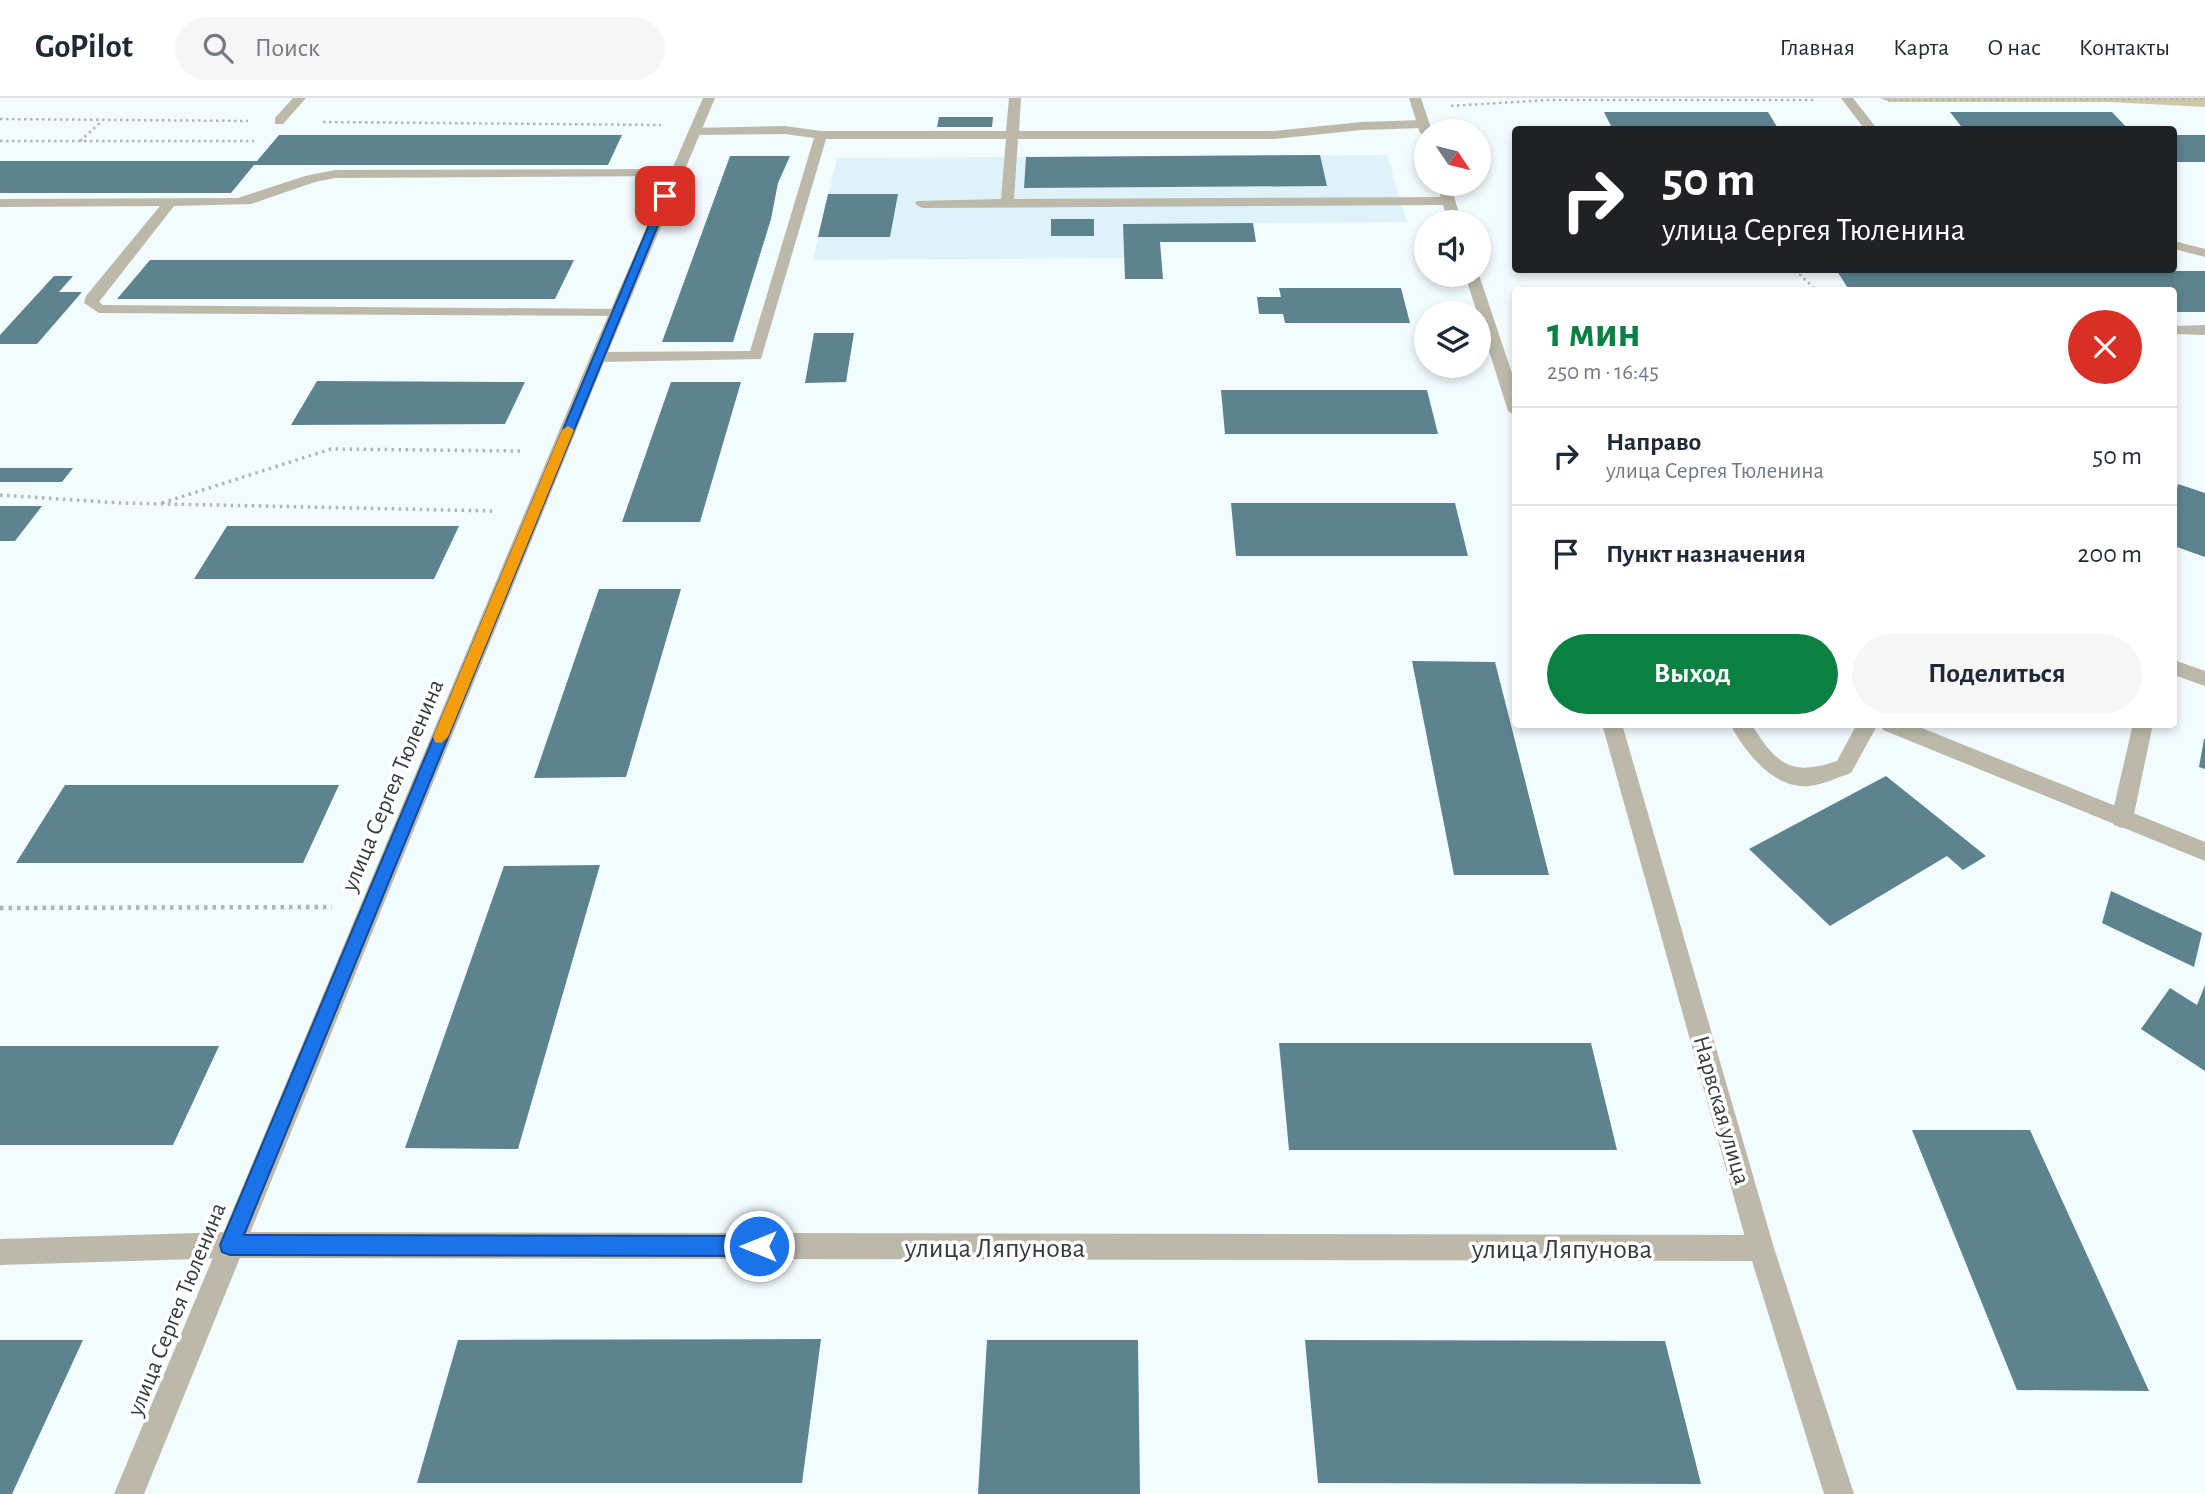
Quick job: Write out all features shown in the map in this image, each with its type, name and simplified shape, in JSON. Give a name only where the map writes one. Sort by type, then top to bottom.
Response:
[{"type":"street","points":[[279,121],[300,98]]},
{"type":"street","name":"улица Сергея Тюленина","points":[[129,1494],[534,511],[709,98]]},
{"type":"street","points":[[1007,204],[1015,98]]},
{"type":"street","points":[[1415,98],[1422,119]]},
{"type":"street","points":[[1847,98],[1869,126]]},
{"type":"street","points":[[695,131],[785,130],[821,135],[1274,135],[1361,126],[1414,128]]},
{"type":"street","points":[[598,357],[756,356],[821,135]]},
{"type":"street","points":[[0,203],[257,200],[316,175],[335,174],[675,173]]},
{"type":"street","points":[[1447,196],[1452,210]]},
{"type":"street","points":[[922,204],[1449,201]]},
{"type":"street","points":[[170,203],[93,296],[91,303],[99,309],[617,312]]},
{"type":"street","points":[[2177,246],[2205,253]]},
{"type":"street","points":[[1476,287],[1512,386]]},
{"type":"street","points":[[2177,330],[2205,330]]},
{"type":"street","points":[[2177,668],[2205,679]]},
{"type":"street","name":"Нарвская улица","points":[[1613,728],[1761,1248],[1839,1494]]},
{"type":"street","points":[[1742,728],[1752,745],[1777,768],[1806,778],[1844,766],[1866,728]]},
{"type":"street","points":[[1900,728],[2205,852]]},
{"type":"street","points":[[2122,819],[2142,728]]},
{"type":"street","name":"улица Ляпунова","points":[[0,1252],[230,1245],[1761,1248]]},
{"type":"path","points":[[0,119],[656,124],[695,131]]},
{"type":"path","points":[[80,142],[102,120]]},
{"type":"path","points":[[0,141],[249,143],[264,137],[279,121]]},
{"type":"path","points":[[1798,273],[1813,287]]},
{"type":"path","points":[[158,504],[331,449],[559,451]]},
{"type":"path","points":[[0,495],[158,504],[534,511]]},
{"type":"path","points":[[0,908],[370,907]]},
{"type":"shaded area","points":[[1880,98],[2205,98],[2205,107],[2110,102],[1889,102]]},
{"type":"shaded area","points":[[1387,155],[1407,222],[1124,224],[1124,258],[813,260],[837,158]]},
{"type":"building","points":[[1604,112],[1768,112],[1777,126],[1611,126]]},
{"type":"building","points":[[1950,112],[2112,112],[2125,126],[1961,126]]},
{"type":"building","points":[[939,117],[993,117],[992,127],[937,127]]},
{"type":"building","points":[[279,135],[622,135],[608,165],[254,165],[231,193],[0,193],[0,161],[257,161]]},
{"type":"building","points":[[2177,135],[2205,135],[2205,162],[2177,162]]},
{"type":"building","points":[[1320,155],[1327,186],[1024,188],[1026,157]]},
{"type":"building","points":[[730,156],[790,156],[778,183],[771,219],[733,342],[662,342]]},
{"type":"building","points":[[828,194],[898,194],[890,237],[818,237]]},
{"type":"building","points":[[1051,219],[1094,219],[1094,236],[1051,236]]},
{"type":"building","points":[[1253,223],[1256,242],[1160,242],[1163,279],[1125,279],[1123,224]]},
{"type":"building","points":[[150,260],[574,260],[555,299],[117,299]]},
{"type":"building","points":[[2205,271],[2205,312],[2177,312],[2177,287],[1847,287],[1838,273]]},
{"type":"building","points":[[54,276],[73,276],[59,292],[82,292],[37,344],[0,344],[0,335]]},
{"type":"building","points":[[1279,288],[1401,288],[1410,323],[1285,323],[1283,314],[1259,314],[1257,297],[1281,297]]},
{"type":"building","points":[[814,333],[854,333],[846,382],[805,383]]},
{"type":"building","points":[[317,381],[525,382],[505,424],[291,425]]},
{"type":"building","points":[[671,382],[741,382],[700,522],[622,522]]},
{"type":"building","points":[[1221,390],[1427,390],[1438,434],[1225,434]]},
{"type":"building","points":[[0,468],[73,468],[62,482],[0,482]]},
{"type":"building","points":[[2178,484],[2205,493],[2205,557],[2177,547]]},
{"type":"building","points":[[1231,503],[1455,503],[1468,556],[1236,556]]},
{"type":"building","points":[[0,506],[42,506],[15,541],[0,541]]},
{"type":"building","points":[[227,526],[459,526],[434,579],[194,579]]},
{"type":"building","points":[[599,589],[681,589],[626,777],[534,778]]},
{"type":"building","points":[[1412,661],[1495,662],[1549,875],[1454,875]]},
{"type":"building","points":[[2205,739],[2205,769],[2199,767]]},
{"type":"building","points":[[1886,776],[1986,856],[1963,870],[1947,856],[1830,926],[1749,849]]},
{"type":"building","points":[[65,785],[339,785],[303,863],[16,863]]},
{"type":"building","points":[[600,865],[518,1149],[405,1148],[504,866]]},
{"type":"building","points":[[2111,891],[2202,933],[2194,967],[2102,923]]},
{"type":"building","points":[[2205,985],[2205,1071],[2141,1029],[2170,988],[2197,1005]]},
{"type":"building","points":[[1279,1043],[1591,1043],[1617,1150],[1289,1150]]},
{"type":"building","points":[[0,1046],[219,1046],[173,1145],[0,1145]]},
{"type":"building","points":[[1912,1130],[2030,1130],[2149,1391],[2017,1390]]},
{"type":"building","points":[[821,1339],[802,1483],[417,1483],[458,1340]]},
{"type":"building","points":[[0,1340],[83,1340],[12,1494],[0,1494]]},
{"type":"building","points":[[987,1340],[1138,1340],[1140,1494],[978,1494]]},
{"type":"building","points":[[1305,1340],[1665,1341],[1701,1484],[1318,1483]]},
{"type":"slow traffic","points":[[441,737],[568,430]]},
{"type":"route","points":[[665,196],[230,1245],[759,1246]]}]
